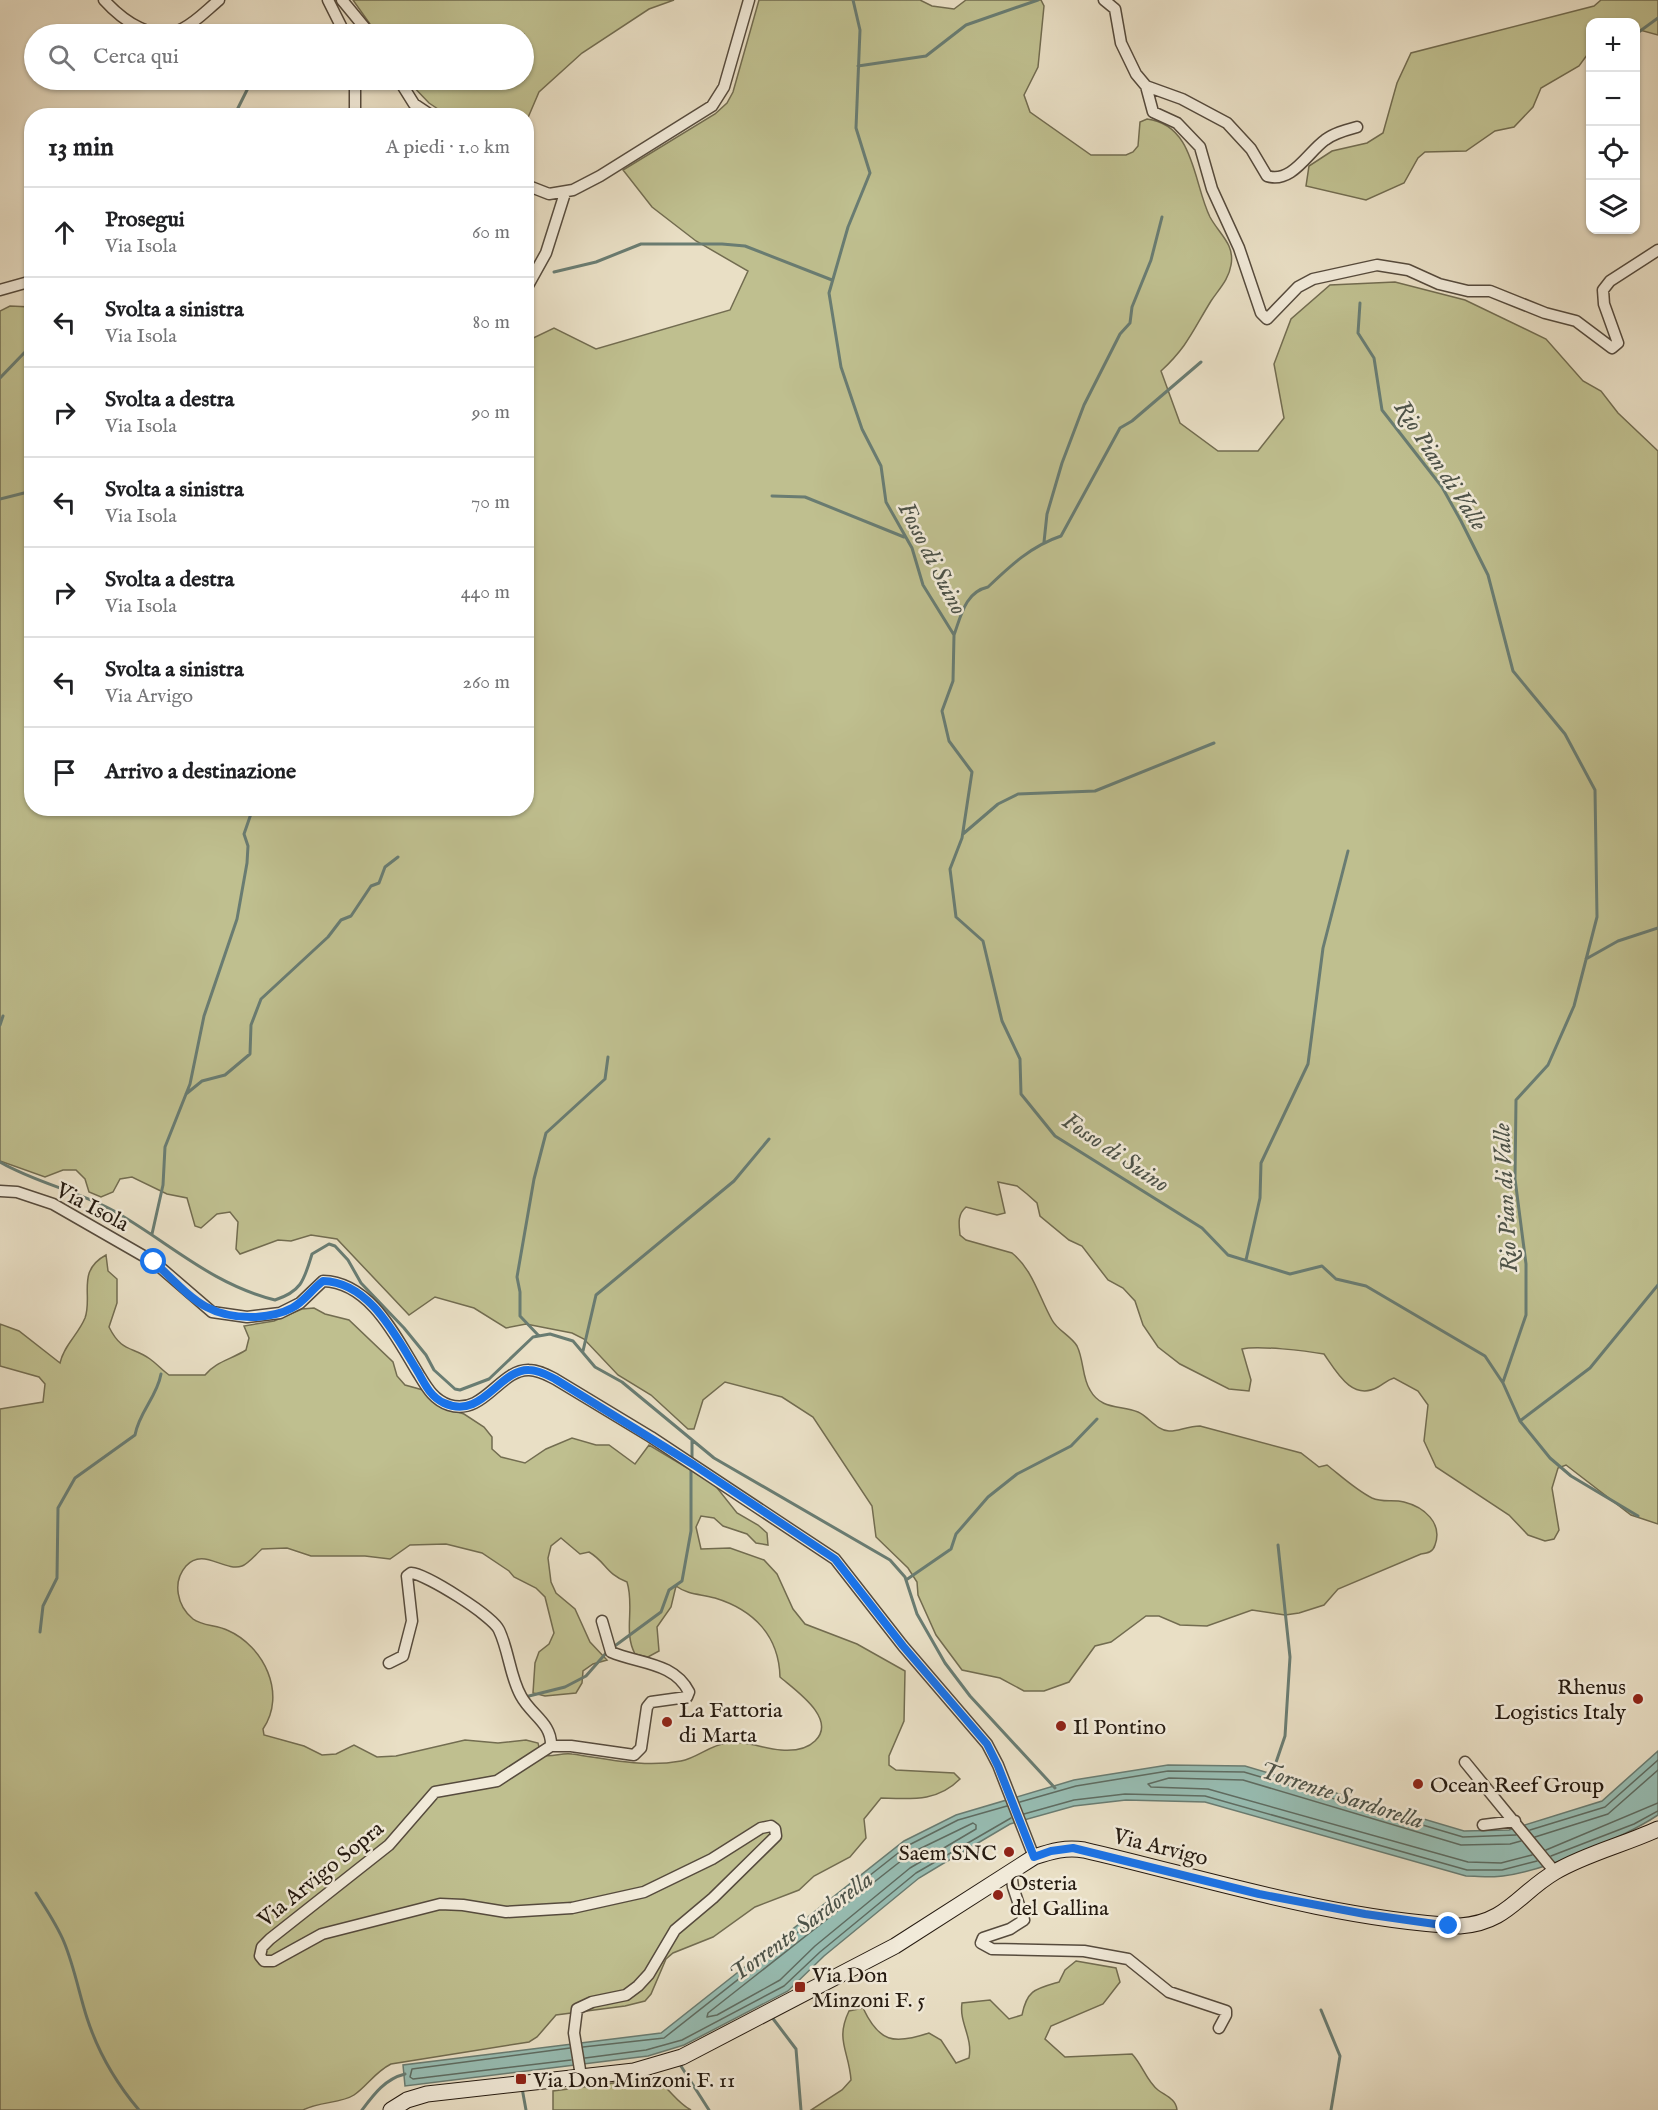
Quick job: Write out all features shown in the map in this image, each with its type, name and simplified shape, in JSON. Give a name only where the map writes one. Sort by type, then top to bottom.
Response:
[{"type":"main road","name":"Via Arvigo","points":[[419,2103],[580,2074],[634,2071],[682,2057],[895,1946],[1034,1857],[1051,1851],[1073,1848],[1259,1894],[1365,1914],[1460,1926],[1474,1925],[1498,1917],[1554,1870],[1658,1829]]},
{"type":"main road","points":[[391,2110],[419,2103]]},
{"type":"street","points":[[104,0],[126,21],[133,24]]},
{"type":"street","points":[[188,24],[219,0]]},
{"type":"street","points":[[328,0],[340,24]]},
{"type":"street","points":[[342,0],[362,24]]},
{"type":"street","points":[[534,188],[549,194],[565,193],[600,176],[712,106],[724,87],[749,0]]},
{"type":"street","points":[[1104,0],[1115,9],[1121,43],[1136,74],[1146,86],[1153,112],[1177,123],[1200,147],[1212,189],[1239,248],[1262,316],[1267,319],[1298,287],[1313,279],[1377,265],[1408,270],[1439,284],[1468,291],[1490,291],[1545,313],[1576,321],[1608,347],[1615,348],[1617,339],[1604,304],[1603,290],[1610,281],[1658,250]]},
{"type":"street","points":[[1146,86],[1182,99],[1227,123],[1251,149],[1263,173],[1271,178],[1287,175],[1326,139],[1357,127]]},
{"type":"street","points":[[355,90],[355,108]]},
{"type":"street","points":[[405,90],[414,104],[420,108]]},
{"type":"street","points":[[534,275],[546,253],[565,193]]},
{"type":"street","points":[[0,290],[24,283]]},
{"type":"street","name":"Via Isola","points":[[0,1191],[17,1192],[53,1204],[145,1256],[212,1312],[229,1316],[265,1316],[291,1309],[323,1281],[350,1286],[371,1305],[390,1328],[431,1394],[450,1405],[460,1407],[474,1403],[517,1373],[528,1370],[555,1379],[686,1459],[835,1559],[903,1646],[987,1744],[1034,1857]]},
{"type":"street","points":[[389,1663],[403,1656],[409,1640],[412,1621],[405,1582],[407,1576],[411,1573],[423,1576],[481,1613],[499,1628],[520,1696],[548,1729],[551,1746],[571,1746],[633,1755],[641,1748],[647,1707],[658,1699],[687,1696],[689,1692],[683,1681],[667,1669],[611,1652],[602,1621]]},
{"type":"street","name":"Via Arvigo Sopra","points":[[551,1746],[497,1781],[435,1792],[389,1845],[270,1939],[261,1947],[260,1956],[264,1961],[273,1961],[322,1934],[440,1904],[517,1911],[572,1908],[644,1892],[712,1859],[761,1828],[771,1826],[775,1829],[776,1836],[764,1849],[675,1930],[649,1974],[638,1986],[626,1995],[592,2002],[577,2009],[574,2033],[580,2074]]},
{"type":"street","points":[[1465,1762],[1554,1870]]},
{"type":"street","points":[[1483,1825],[1515,1821]]},
{"type":"street","points":[[1011,1872],[1013,1887],[1024,1920],[1010,1929],[983,1938],[981,1943],[985,1947],[992,1950],[1084,1951],[1128,1959],[1169,1992],[1226,2011],[1227,2015],[1219,2028]]},
{"type":"green space","points":[[353,0],[674,0],[649,9],[582,53],[539,92],[532,108],[436,108],[417,90],[534,90],[534,24],[370,24]]},
{"type":"green space","points":[[759,0],[920,0],[932,6],[954,9],[966,0],[1041,0],[1044,6],[1038,67],[1024,95],[1030,112],[1091,155],[1126,155],[1133,152],[1138,146],[1140,122],[1147,119],[1163,124],[1175,132],[1190,157],[1210,217],[1231,251],[1230,270],[1226,279],[1184,346],[1161,371],[1180,423],[1218,451],[1258,451],[1284,418],[1274,364],[1291,319],[1330,285],[1395,282],[1465,300],[1546,339],[1583,381],[1601,391],[1618,413],[1658,451],[1658,1524],[1631,1515],[1566,1465],[1558,1468],[1552,1488],[1559,1530],[1554,1539],[1545,1541],[1528,1535],[1509,1515],[1436,1467],[1424,1441],[1428,1405],[1418,1391],[1394,1378],[1369,1391],[1360,1391],[1340,1376],[1324,1354],[1270,1348],[1242,1349],[1251,1380],[1249,1391],[1229,1389],[1180,1364],[1158,1347],[1143,1325],[1135,1301],[1123,1288],[1108,1280],[1082,1246],[1069,1240],[1040,1216],[1037,1203],[1017,1186],[998,1182],[1005,1213],[997,1215],[966,1207],[960,1216],[960,1235],[966,1240],[1012,1253],[1025,1267],[1054,1324],[1077,1346],[1087,1385],[1100,1401],[1138,1412],[1165,1430],[1200,1426],[1301,1453],[1319,1467],[1327,1465],[1372,1498],[1404,1502],[1425,1512],[1434,1523],[1437,1537],[1430,1552],[1338,1589],[1324,1605],[1299,1613],[1285,1615],[1252,1610],[1207,1626],[1180,1625],[1159,1616],[1146,1616],[1111,1642],[1095,1646],[1069,1682],[1044,1691],[1024,1691],[1000,1678],[962,1670],[936,1635],[918,1595],[917,1582],[908,1568],[876,1537],[872,1506],[813,1417],[782,1397],[725,1382],[703,1400],[694,1429],[688,1429],[651,1395],[618,1375],[584,1339],[572,1333],[526,1324],[506,1328],[474,1308],[435,1297],[409,1315],[337,1239],[311,1235],[291,1241],[278,1240],[240,1254],[236,1249],[238,1222],[230,1212],[217,1214],[201,1228],[195,1226],[187,1198],[167,1194],[132,1177],[120,1179],[113,1192],[101,1197],[89,1192],[85,1179],[76,1170],[63,1170],[45,1177],[0,1161],[0,311],[10,306],[24,307],[24,816],[534,816],[534,338],[554,328],[596,349],[730,310],[748,271],[696,241],[652,207],[623,170],[715,114],[727,103],[733,92]]},
{"type":"green space","points":[[1601,0],[1658,0],[1658,35],[1640,30],[1640,18],[1586,18],[1586,56],[1579,66],[1541,88],[1533,107],[1514,127],[1495,131],[1466,151],[1425,152],[1418,158],[1404,183],[1366,200],[1306,186],[1309,166],[1332,151],[1367,143],[1383,133],[1397,83],[1411,53],[1594,6]]},
{"type":"green space","points":[[106,1255],[108,1271],[117,1279],[117,1303],[109,1327],[114,1335],[123,1345],[144,1355],[169,1375],[205,1375],[219,1364],[246,1350],[249,1338],[244,1326],[274,1321],[302,1309],[314,1308],[325,1314],[349,1320],[393,1362],[397,1376],[405,1385],[423,1390],[440,1406],[464,1414],[484,1427],[492,1437],[492,1449],[501,1457],[525,1463],[546,1449],[572,1438],[596,1445],[609,1445],[635,1464],[649,1445],[714,1484],[737,1513],[767,1533],[768,1545],[756,1543],[747,1534],[723,1526],[714,1518],[701,1516],[696,1527],[701,1549],[730,1548],[764,1560],[777,1574],[793,1609],[805,1624],[857,1644],[905,1671],[904,1721],[889,1756],[889,1765],[896,1770],[954,1773],[960,1779],[942,1792],[924,1798],[881,1798],[864,1819],[866,1838],[850,1857],[814,1876],[799,1890],[755,1907],[713,1937],[673,1953],[666,1959],[651,1994],[645,2001],[625,2006],[556,2015],[537,2037],[529,2042],[391,2064],[349,2098],[303,2110],[0,2110],[0,1409],[43,1402],[45,1384],[39,1377],[0,1366],[0,1324],[19,1331],[60,1363],[85,1318],[88,1276],[97,1261]],"holes":[[[561,1538],[580,1554],[589,1552],[610,1572],[627,1582],[630,1601],[629,1628],[635,1654],[648,1657],[659,1651],[657,1627],[671,1607],[676,1586],[690,1593],[729,1603],[752,1617],[762,1627],[775,1649],[780,1677],[804,1697],[818,1715],[821,1732],[815,1741],[804,1748],[791,1750],[727,1743],[681,1761],[653,1764],[568,1754],[541,1755],[538,1743],[526,1740],[498,1743],[465,1740],[396,1756],[377,1757],[354,1745],[336,1754],[322,1755],[304,1746],[264,1735],[263,1729],[270,1715],[273,1701],[268,1672],[261,1659],[240,1637],[223,1628],[193,1619],[183,1607],[178,1594],[182,1572],[186,1566],[199,1559],[235,1567],[244,1565],[262,1549],[287,1548],[311,1556],[365,1556],[390,1559],[410,1545],[446,1544],[482,1553],[514,1577],[536,1588],[545,1597],[554,1633],[549,1644],[539,1652],[535,1663],[533,1693],[545,1696],[576,1693],[582,1683],[583,1671],[593,1664],[607,1660],[590,1642],[575,1609],[556,1593],[551,1582],[548,1558],[551,1546]]]},
{"type":"green space","points":[[1076,1961],[1116,1968],[1120,1982],[1103,2004],[1051,2026],[1045,2039],[1065,2057],[1132,2054],[1158,2090],[1173,2100],[1177,2110],[811,2110],[842,2090],[851,2080],[843,2038],[849,2011],[863,2008],[875,2028],[888,2038],[906,2039],[929,2033],[941,2040],[956,2063],[969,2058],[970,2050],[962,2017],[962,2003],[990,2000],[1009,2019],[1022,2015],[1027,2000],[1033,1992],[1059,1982],[1065,1970]]},
{"type":"green space","points":[[651,2078],[662,2084],[691,2110],[553,2110],[553,2091]]},
{"type":"water","points":[[1658,1751],[1658,1815],[1625,1834],[1561,1861],[1499,1877],[1466,1876],[1205,1802],[1126,1800],[1074,1806],[1010,1824],[919,1878],[824,1956],[788,1991],[684,2045],[648,2056],[405,2086],[403,2065],[661,2033],[904,1841],[956,1815],[1074,1780],[1168,1765],[1245,1766],[1464,1831],[1509,1830],[1602,1801]]},
{"type":"waterway","name":"Fosso di Suino","points":[[853,0],[860,30],[856,128],[870,173],[848,227],[829,293],[841,367],[862,429],[881,466],[886,502],[912,548],[923,585],[954,635],[953,681],[942,711],[949,741],[972,772],[962,838],[950,869],[956,917],[983,941],[1002,1021],[1020,1059],[1021,1094],[1055,1136],[1202,1228],[1228,1255],[1290,1274],[1322,1266],[1336,1279],[1366,1286],[1485,1356],[1503,1383],[1520,1421],[1550,1458],[1571,1476],[1638,1516]]},
{"type":"waterway","points":[[858,66],[926,56],[966,25],[1038,0]]},
{"type":"waterway","points":[[1640,31],[1658,18]]},
{"type":"waterway","points":[[238,108],[247,90]]},
{"type":"waterway","points":[[1044,542],[1047,514],[1062,463],[1084,405],[1120,334],[1130,323],[1132,307],[1151,260],[1162,217]]},
{"type":"waterway","points":[[554,272],[596,262],[641,244],[722,244],[745,246],[832,280]]},
{"type":"waterway","name":"Rio Pian di Valle","points":[[1360,303],[1358,333],[1374,358],[1382,410],[1442,487],[1488,575],[1513,671],[1565,734],[1595,790],[1597,917],[1574,1006],[1548,1065],[1516,1100],[1515,1179],[1526,1264],[1526,1315],[1503,1382]]},
{"type":"waterway","points":[[0,378],[24,353]]},
{"type":"waterway","points":[[954,635],[965,606],[974,594],[988,587],[1031,551],[1061,536],[1120,428],[1132,421],[1201,362]]},
{"type":"waterway","points":[[0,499],[24,493]]},
{"type":"waterway","points":[[772,496],[805,497],[904,537]]},
{"type":"waterway","points":[[963,834],[998,804],[1018,794],[1095,791],[1214,743]]},
{"type":"waterway","points":[[152,1234],[163,1185],[165,1147],[190,1084],[204,1016],[237,919],[247,863],[248,846],[244,834],[250,816]]},
{"type":"waterway","points":[[1246,1260],[1260,1198],[1261,1163],[1308,1064],[1323,948],[1348,851]]},
{"type":"waterway","points":[[186,1094],[202,1081],[225,1075],[250,1054],[251,1025],[261,999],[328,937],[341,920],[351,916],[371,886],[379,883],[385,867],[398,857]]},
{"type":"waterway","points":[[1586,959],[1618,941],[1658,928]]},
{"type":"waterway","points":[[0,1025],[3,1016]]},
{"type":"waterway","points":[[539,1336],[520,1316],[520,1292],[517,1277],[534,1179],[546,1133],[605,1079],[608,1057]]},
{"type":"waterway","points":[[583,1351],[596,1295],[734,1181],[769,1139]]},
{"type":"waterway","points":[[0,1162],[28,1176],[114,1211],[211,1273],[252,1293],[275,1300],[291,1293],[301,1283],[312,1254],[329,1244],[335,1246],[348,1260],[361,1283],[426,1355],[434,1370],[455,1389],[460,1390],[489,1379],[533,1337],[550,1334],[573,1341],[595,1367],[622,1382],[714,1458],[890,1560],[905,1577],[917,1614],[945,1663],[970,1696],[1055,1788]]},
{"type":"waterway","points":[[1520,1421],[1590,1368],[1658,1285]]},
{"type":"waterway","points":[[40,1632],[43,1606],[57,1578],[58,1508],[75,1478],[135,1435],[161,1374]]},
{"type":"waterway","points":[[906,1580],[951,1549],[956,1534],[988,1497],[1017,1474],[1071,1446],[1097,1419]]},
{"type":"waterway","points":[[692,1440],[692,1460]]},
{"type":"waterway","points":[[612,1648],[661,1612],[669,1590],[682,1581],[691,1531],[691,1467]]},
{"type":"waterway","points":[[1271,1777],[1285,1736],[1290,1657],[1278,1545]]},
{"type":"waterway","points":[[525,1697],[565,1687],[586,1676],[607,1652]]},
{"type":"waterway","points":[[36,1893],[64,1942],[91,2031],[102,2055],[115,2078],[139,2110]]},
{"type":"waterway","points":[[1321,2010],[1340,2056],[1331,2110]]},
{"type":"waterway","points":[[771,2016],[796,2049],[801,2110]]},
{"type":"waterway","points":[[679,2063],[709,2110]]},
{"type":"waterway","name":"Torrente Sardorella","points":[[362,2110],[386,2083],[405,2074]]},
{"type":"waterway","points":[[522,2088],[526,2110]]},
{"type":"place","name":"Rhenus Logistics Italy","points":[[1638,1699]]},
{"type":"place","name":"La Fattoria di Marta","points":[[667,1722]]},
{"type":"place","name":"Il Pontino","points":[[1061,1726]]},
{"type":"place","name":"Ocean Reef Group","points":[[1418,1784]]},
{"type":"place","name":"Saem SNC","points":[[1009,1852]]},
{"type":"place","name":"Osteria del Gallina","points":[[998,1895]]},
{"type":"place","name":"Via Don Minzoni F. 5","points":[[800,1987]]},
{"type":"place","name":"Via Don Minzoni F. 11","points":[[521,2079]]},
{"type":"route","points":[[154,1262],[198,1302],[212,1312],[229,1316],[265,1316],[291,1309],[323,1281],[350,1286],[371,1305],[390,1328],[431,1394],[444,1403],[460,1407],[467,1406],[485,1398],[517,1373],[528,1370],[538,1371],[651,1437],[835,1559],[903,1646],[987,1744],[994,1755],[1034,1857],[1051,1851],[1073,1848],[1259,1894],[1365,1914],[1449,1926]]}]
